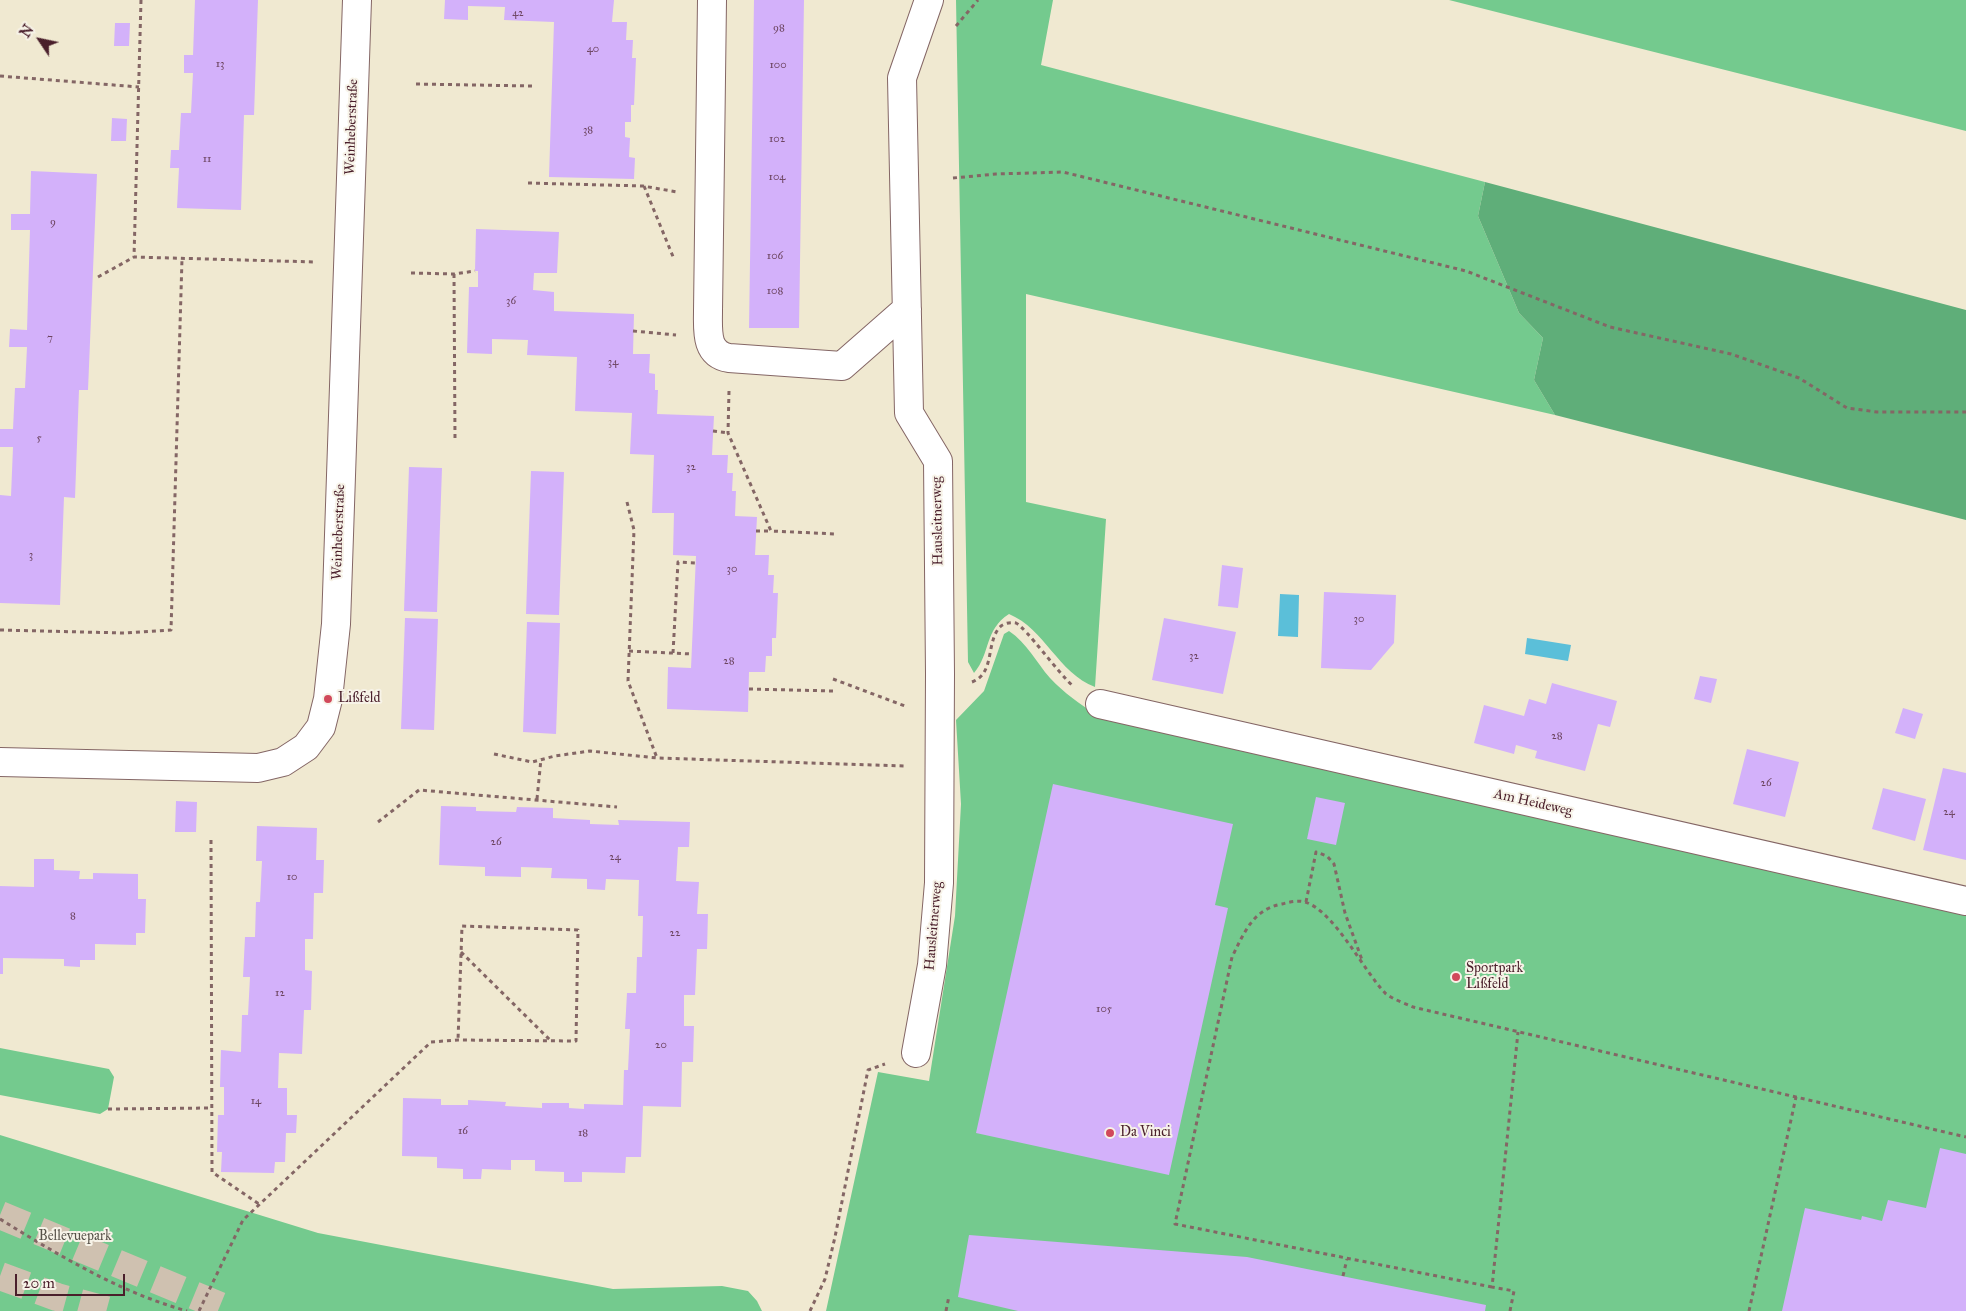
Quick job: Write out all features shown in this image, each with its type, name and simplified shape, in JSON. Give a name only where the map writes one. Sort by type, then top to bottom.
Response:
[{"type":"street","name":"Weinheberstraße","points":[[0,762],[258,768],[283,762],[306,747],[320,727],[328,699],[336,624],[357,0]]},
{"type":"street","points":[[712,0],[708,340],[714,351],[723,357],[729,358],[842,366],[907,308]]},
{"type":"street","name":"Hausleitnerweg","points":[[916,1053],[932,965],[939,883],[938,461],[910,413],[902,78],[929,0]]},
{"type":"street","name":"Am Heideweg","points":[[1100,704],[1966,900]]},
{"type":"path","points":[[134,257],[141,0]]},
{"type":"path","points":[[955,28],[978,0]]},
{"type":"path","points":[[0,76],[138,87]]},
{"type":"path","points":[[416,84],[532,86]]},
{"type":"path","points":[[953,178],[996,174],[1063,172],[1466,271],[1610,327],[1731,354],[1799,378],[1847,408],[1877,412],[1966,412]]},
{"type":"path","points":[[528,183],[644,186],[710,198]]},
{"type":"path","points":[[644,186],[676,264]]},
{"type":"path","points":[[98,277],[134,257],[319,262]]},
{"type":"path","points":[[0,630],[124,633],[171,630],[182,259]]},
{"type":"path","points":[[411,273],[454,274],[475,271]]},
{"type":"path","points":[[454,274],[455,439]]},
{"type":"path","points":[[634,331],[669,334]]},
{"type":"path","points":[[729,358],[728,432],[771,531]]},
{"type":"path","points":[[713,431],[728,432]]},
{"type":"path","points":[[627,502],[634,530],[628,681],[657,758]]},
{"type":"path","points":[[756,530],[836,534]]},
{"type":"path","points":[[673,652],[678,562],[696,563]]},
{"type":"path","points":[[964,685],[977,680],[986,669],[994,639],[1000,626],[1007,623],[1016,624],[1023,629],[1052,665],[1071,684],[1100,704]]},
{"type":"path","points":[[629,651],[692,654]]},
{"type":"path","points":[[833,678],[905,706]]},
{"type":"path","points":[[749,689],[833,691]]},
{"type":"path","points":[[494,754],[532,762],[590,751],[657,758],[904,766]]},
{"type":"path","points":[[537,799],[541,759]]},
{"type":"path","points":[[378,822],[419,790],[617,807]]},
{"type":"path","points":[[211,840],[212,1172],[260,1204]]},
{"type":"path","points":[[1306,902],[1316,852],[1320,852],[1334,864],[1345,913],[1364,964]]},
{"type":"path","points":[[1510,1311],[1514,1291],[1175,1224],[1232,957],[1246,928],[1260,912],[1275,905],[1297,901],[1306,902],[1330,922],[1386,994],[1413,1007],[1966,1137]]},
{"type":"path","points":[[199,1311],[242,1220],[431,1042],[458,1040],[576,1041],[578,930],[462,926],[458,1040]]},
{"type":"path","points":[[461,952],[550,1041]]},
{"type":"path","points":[[1492,1287],[1518,1032]]},
{"type":"path","points":[[810,1311],[825,1279],[836,1236],[868,1070]]},
{"type":"path","points":[[1749,1311],[1796,1097]]},
{"type":"path","points":[[108,1109],[211,1108]]},
{"type":"path","points":[[0,1220],[99,1278],[133,1293],[187,1311]]},
{"type":"path","points":[[1343,1276],[1346,1259]]},
{"type":"path","points":[[946,1311],[949,1296]]},
{"type":"green space","points":[[956,0],[1053,0],[1041,65],[1485,182],[1478,216],[1519,313],[1543,338],[1534,380],[1555,415],[1026,294],[1026,502],[1106,519],[1095,687],[1071,672],[1032,630],[1022,621],[1009,614],[995,627],[983,658],[974,673],[968,662]]},
{"type":"green space","points":[[1449,0],[1966,0],[1966,131]]},
{"type":"green space","points":[[1485,182],[1966,310],[1966,520],[1555,415],[1534,380],[1543,338],[1519,313],[1478,216]]},
{"type":"green space","name":"Sportpark Lißfeld","points":[[1009,631],[1026,647],[1055,683],[1072,698],[1097,715],[1966,913],[1966,1311],[826,1311],[878,1072],[929,1081],[955,916],[961,804],[956,720],[984,691],[1004,634]]},
{"type":"green space","points":[[0,1048],[109,1069],[114,1077],[108,1109],[100,1114],[0,1095]]},
{"type":"green space","name":"Bellevuepark","points":[[0,1135],[318,1233],[613,1289],[722,1286],[748,1291],[757,1301],[762,1311],[0,1311]]},
{"type":"water","points":[[1280,594],[1299,595],[1298,637],[1278,636]]},
{"type":"water","points":[[1527,638],[1571,645],[1568,661],[1525,654]]},
{"type":"building","points":[[195,0],[258,0],[254,115],[244,115],[241,210],[177,208],[179,168],[170,168],[171,150],[179,150],[181,113],[191,113],[193,73],[184,73],[184,55],[193,55]]},
{"type":"building","points":[[445,0],[614,0],[612,22],[627,22],[626,40],[633,40],[632,58],[636,58],[634,105],[631,105],[631,122],[625,122],[625,137],[630,138],[629,157],[635,158],[634,179],[549,177],[554,22],[504,20],[505,7],[468,6],[468,20],[444,19]]},
{"type":"building","points":[[754,0],[804,0],[799,328],[749,328]]},
{"type":"building","points":[[115,23],[130,23],[129,46],[114,46]]},
{"type":"building","points":[[112,118],[127,119],[126,141],[111,141]]},
{"type":"building","points":[[31,171],[97,174],[88,390],[79,390],[75,498],[64,497],[60,605],[0,603],[0,495],[11,496],[13,447],[0,447],[0,429],[13,429],[15,388],[25,388],[27,347],[9,347],[10,329],[27,330],[30,230],[11,230],[11,214],[30,214]]},
{"type":"building","points":[[476,229],[559,232],[557,273],[534,273],[533,290],[554,292],[554,311],[634,314],[633,354],[650,354],[649,373],[655,374],[655,390],[658,390],[657,414],[714,416],[712,455],[728,455],[727,473],[733,473],[732,491],[736,491],[735,516],[757,517],[755,555],[769,555],[768,575],[774,575],[773,593],[778,593],[776,638],[772,638],[772,656],[766,656],[765,672],[749,672],[748,712],[667,709],[668,667],[691,668],[696,556],[673,555],[674,513],[652,513],[654,455],[630,454],[632,413],[575,411],[577,357],[527,355],[528,340],[492,339],[492,354],[467,353],[469,287],[478,287],[478,271],[475,271]]},
{"type":"building","points":[[409,467],[442,468],[437,612],[404,611]]},
{"type":"building","points":[[531,471],[564,472],[559,615],[526,614]]},
{"type":"building","points":[[1222,565],[1243,568],[1238,608],[1218,606]]},
{"type":"building","points":[[1324,592],[1396,595],[1394,643],[1371,670],[1321,668]]},
{"type":"building","points":[[405,618],[438,619],[434,730],[401,729]]},
{"type":"building","points":[[1164,618],[1236,632],[1223,694],[1152,680]]},
{"type":"building","points":[[527,622],[560,623],[556,734],[523,732]]},
{"type":"building","points":[[1700,676],[1717,679],[1711,703],[1694,699]]},
{"type":"building","points":[[1552,683],[1617,701],[1610,727],[1598,724],[1585,771],[1535,758],[1537,751],[1516,745],[1514,754],[1474,743],[1484,705],[1524,716],[1529,699],[1546,704]]},
{"type":"building","points":[[1903,708],[1923,714],[1915,739],[1895,733]]},
{"type":"building","points":[[1747,749],[1799,762],[1785,817],[1733,804]]},
{"type":"building","points":[[1943,768],[1966,773],[1966,860],[1923,850]]},
{"type":"building","points":[[1053,784],[1233,824],[1215,905],[1228,908],[1169,1175],[976,1133]]},
{"type":"building","points":[[1883,788],[1926,799],[1915,841],[1872,829]]},
{"type":"building","points":[[1316,797],[1345,803],[1336,845],[1307,839]]},
{"type":"building","points":[[176,801],[197,802],[196,832],[175,832]]},
{"type":"building","points":[[441,806],[476,807],[476,811],[516,812],[517,807],[553,808],[553,818],[590,820],[590,824],[619,825],[618,820],[690,822],[689,847],[678,847],[676,881],[699,882],[697,914],[708,914],[707,949],[697,949],[695,995],[684,995],[684,1026],[694,1026],[693,1062],[682,1062],[681,1107],[643,1106],[641,1157],[626,1157],[625,1173],[582,1172],[582,1182],[564,1182],[564,1172],[535,1171],[535,1160],[511,1160],[511,1170],[482,1169],[481,1179],[463,1179],[463,1169],[437,1168],[437,1157],[402,1156],[403,1098],[441,1099],[441,1105],[468,1105],[468,1100],[506,1102],[505,1106],[542,1108],[542,1103],[569,1103],[569,1108],[584,1109],[584,1104],[623,1105],[624,1070],[628,1070],[630,1029],[625,1029],[627,993],[636,993],[637,957],[642,957],[643,916],[638,916],[639,880],[606,879],[605,890],[587,889],[587,879],[551,878],[552,868],[521,867],[521,877],[485,876],[485,867],[439,865]]},
{"type":"building","points":[[257,826],[317,828],[316,860],[324,860],[323,893],[314,893],[313,939],[305,939],[305,970],[312,971],[311,1010],[304,1010],[302,1054],[279,1053],[278,1088],[287,1088],[287,1115],[297,1115],[296,1133],[286,1133],[285,1162],[275,1162],[274,1173],[221,1172],[222,1152],[217,1152],[218,1115],[224,1115],[224,1087],[220,1087],[221,1050],[241,1052],[242,1015],[248,1015],[250,977],[243,977],[245,937],[255,937],[256,902],[260,902],[262,861],[256,861]]},
{"type":"building","points":[[34,859],[54,859],[54,870],[80,871],[79,879],[93,879],[93,873],[138,874],[138,899],[146,899],[145,933],[136,933],[136,945],[95,944],[95,960],[80,960],[80,967],[64,966],[64,959],[3,958],[3,974],[0,974],[0,886],[34,887]]},
{"type":"building","points":[[1940,1148],[1966,1154],[1966,1311],[1782,1311],[1805,1208],[1861,1220],[1862,1216],[1882,1221],[1888,1200],[1926,1208]]},
{"type":"building","points":[[969,1235],[1247,1257],[1486,1305],[1485,1311],[1018,1311],[958,1297]]},
{"type":"tunnel","points":[[0,1215],[232,1311]]},
{"type":"tunnel","points":[[0,1276],[57,1297],[109,1311]]},
{"type":"place","name":"Lißfeld","points":[[328,699]]},
{"type":"place","name":"Sportpark Lißfeld","points":[[1456,977]]},
{"type":"place","name":"Da Vinci","points":[[1110,1133]]}]
